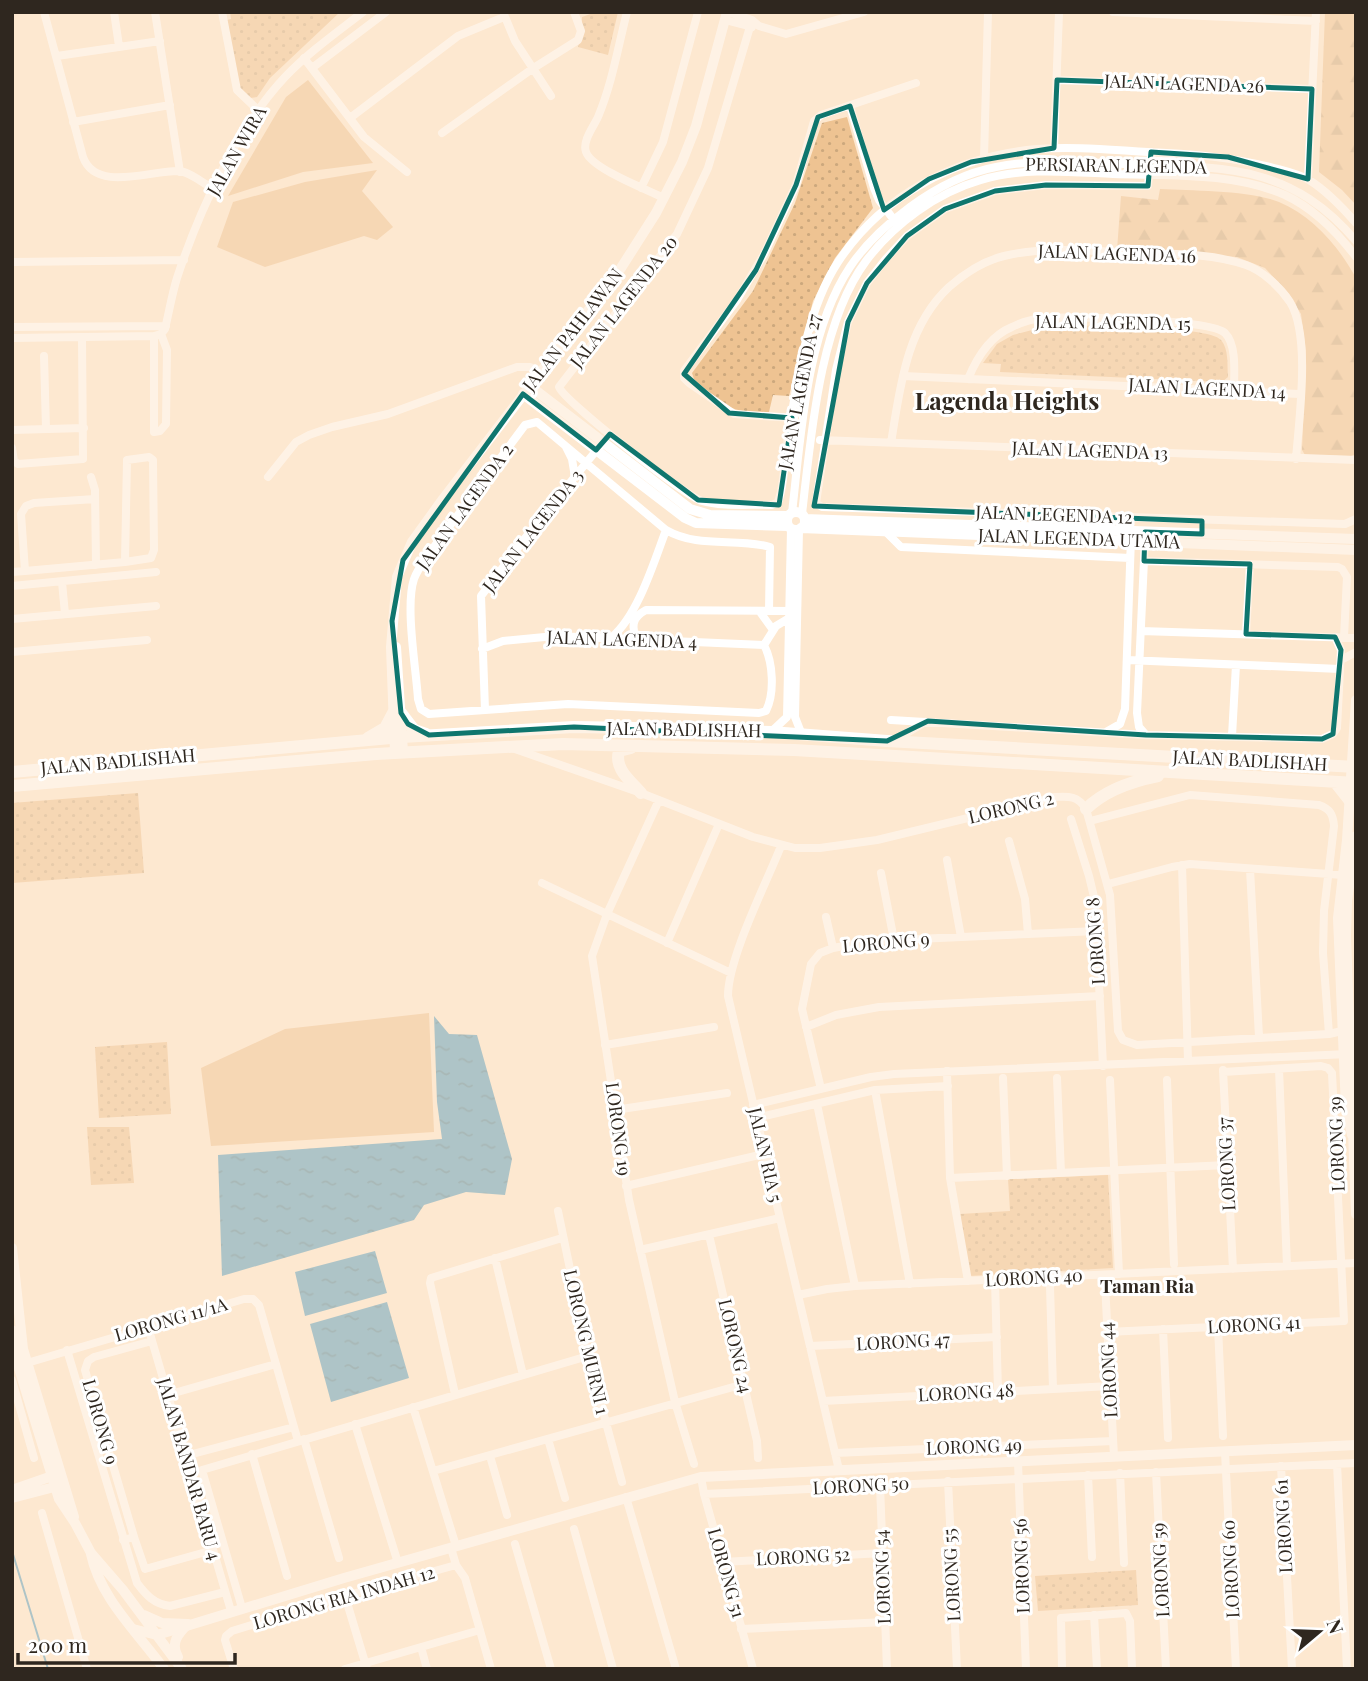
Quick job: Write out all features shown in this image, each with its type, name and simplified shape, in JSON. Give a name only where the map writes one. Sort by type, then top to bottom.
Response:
[{"type":"main road","points":[[364,740],[385,728],[397,713],[414,730],[429,735]]},
{"type":"main road","name":"JALAN BADLISHAH","points":[[12,772],[398,737],[574,727],[771,732],[1354,767]]},
{"type":"main road","name":"JALAN BADLISHAH","points":[[12,786],[399,752],[563,744],[794,750],[1353,783]]},
{"type":"main road","points":[[637,791],[619,766],[619,751],[659,745]]},
{"type":"main road","points":[[1088,815],[1103,795],[1149,778],[1172,773]]},
{"type":"main road","points":[[1335,782],[1350,801]]},
{"type":"main road","points":[[12,1248],[22,1339],[58,1480],[59,1499],[91,1553],[123,1590],[182,1669]]},
{"type":"main road","points":[[12,1330],[18,1365],[58,1480]]},
{"type":"main road","points":[[91,1553],[94,1571],[164,1669]]},
{"type":"main road","points":[[138,1611],[153,1621],[188,1623]]},
{"type":"main road","points":[[182,1669],[174,1645],[188,1623]]},
{"type":"street","points":[[44,12],[85,162],[93,172],[131,177],[180,172],[213,189]]},
{"type":"street","points":[[114,12],[119,46]]},
{"type":"street","points":[[155,12],[180,172]]},
{"type":"street","points":[[222,12],[237,90],[259,111]]},
{"type":"street","points":[[312,68],[386,12]]},
{"type":"street","points":[[442,133],[578,40],[581,32],[574,12]]},
{"type":"street","points":[[627,12],[604,100],[585,147],[588,156],[599,165],[664,198]]},
{"type":"street","points":[[641,188],[663,142],[698,12]]},
{"type":"street","points":[[727,15],[781,34],[793,34],[864,12]]},
{"type":"street","points":[[984,158],[988,12]]},
{"type":"street","points":[[1054,148],[1059,12]]},
{"type":"street","points":[[1113,12],[1316,16],[1308,179]]},
{"type":"street","name":"JALAN WIRA","points":[[157,335],[166,326],[176,282],[213,189],[259,111],[283,79],[304,58],[361,13]]},
{"type":"street","points":[[350,118],[458,36],[503,14],[532,69],[551,96]]},
{"type":"street","name":"JALAN PAHLAWAN","points":[[399,752],[397,659],[392,629],[397,577],[412,542],[621,268],[664,198],[701,114],[727,15]]},
{"type":"street","name":"JALAN LAGENDA 20","points":[[610,434],[566,398],[560,390],[561,383],[673,242],[708,168],[754,24]]},
{"type":"street","points":[[57,55],[160,41]]},
{"type":"street","points":[[304,58],[369,142],[407,172]]},
{"type":"street","name":"JALAN LAGENDA 26","points":[[1057,79],[1312,89]]},
{"type":"street","points":[[804,418],[743,416],[729,412],[689,383],[684,378],[684,372],[737,300],[760,262],[796,185],[814,121],[821,115],[916,83]]},
{"type":"street","points":[[73,122],[170,105]]},
{"type":"street","points":[[850,106],[874,188],[896,223]]},
{"type":"street","name":"JALAN LAGENDA 27","points":[[610,434],[698,499],[772,505],[778,502],[811,327],[824,289],[839,260],[885,209],[929,179],[984,158],[1054,148],[1228,157],[1308,179],[1354,221]]},
{"type":"street","points":[[824,440],[839,354],[848,322],[858,300],[885,260],[923,223],[951,206],[995,191],[1046,185],[1142,188],[1149,185],[1151,152]]},
{"type":"street","name":"PERSIARAN LEGENDA","points":[[796,522],[804,418],[821,334],[834,296],[858,256],[943,186],[972,173],[1027,163],[1212,168],[1275,181],[1306,195],[1344,227],[1356,241]]},
{"type":"street","name":"PERSIARAN LEGENDA","points":[[796,522],[823,374],[840,307],[866,262],[896,223],[940,197],[968,184],[1010,174],[1060,172],[1226,179],[1272,190],[1309,210],[1336,234],[1356,257]]},
{"type":"street","points":[[1336,234],[1354,221]]},
{"type":"street","name":"JALAN LAGENDA 16","points":[[891,443],[903,376],[915,337],[933,304],[958,279],[991,260],[1018,253],[1050,250],[1189,255],[1231,261],[1256,269],[1289,301],[1294,311],[1300,343],[1296,459]]},
{"type":"street","points":[[12,262],[184,260]]},
{"type":"street","name":"JALAN LAGENDA 15","points":[[968,379],[990,342],[1014,326],[1044,318],[1106,319],[1198,324],[1220,329],[1230,341],[1234,390]]},
{"type":"street","points":[[12,327],[166,326]]},
{"type":"street","points":[[157,335],[167,350],[166,424],[160,431],[154,432],[157,335]]},
{"type":"street","points":[[12,338],[157,335]]},
{"type":"street","points":[[12,448],[14,461],[18,464],[81,461],[84,428],[82,337]]},
{"type":"street","points":[[44,356],[46,429]]},
{"type":"street","points":[[268,477],[296,442],[317,432],[388,414],[517,367],[530,367],[540,373]]},
{"type":"street","name":"JALAN LAGENDA 14","points":[[903,376],[1300,394]]},
{"type":"street","points":[[527,390],[600,446],[695,512],[796,522],[787,717],[771,732]]},
{"type":"street","name":"JALAN LAGENDA 2","points":[[485,710],[429,714],[421,709],[412,620],[412,584],[419,568],[525,425],[537,422],[666,530]]},
{"type":"street","points":[[12,430],[84,428]]},
{"type":"street","name":"JALAN LAGENDA 3","points":[[485,710],[480,601],[484,591],[610,434]]},
{"type":"street","name":"JALAN LAGENDA 13","points":[[812,439],[1356,460]]},
{"type":"street","name":"JALAN LEGENDA 12","points":[[824,440],[815,498],[816,503],[822,507],[1202,521],[1345,524],[1356,519]]},
{"type":"street","points":[[564,444],[572,459],[575,477]]},
{"type":"street","points":[[12,572],[25,572],[147,560],[153,554],[153,460],[149,457],[127,460],[125,562]]},
{"type":"street","points":[[91,477],[95,499],[96,565]]},
{"type":"street","points":[[25,572],[21,514],[24,508],[34,503],[95,499]]},
{"type":"street","points":[[1201,539],[1202,521]]},
{"type":"street","name":"JALAN LEGENDA UTAMA","points":[[796,522],[887,533],[1075,539],[1131,536]]},
{"type":"street","name":"JALAN LEGENDA UTAMA","points":[[796,522],[1201,539],[1356,550]]},
{"type":"street","points":[[612,637],[623,627],[641,595],[666,530],[690,541],[770,547],[764,611],[773,630]]},
{"type":"street","points":[[887,533],[901,547],[1130,558]]},
{"type":"street","points":[[1106,732],[1120,724],[1123,718],[1131,536]]},
{"type":"street","points":[[1145,537],[1138,723],[1146,734]]},
{"type":"street","points":[[1056,553],[1064,544],[1075,539]]},
{"type":"street","name":"JALAN LEGENDA UTAMA","points":[[1201,539],[1356,539]]},
{"type":"street","points":[[891,720],[1146,734],[1322,740],[1334,734],[1337,728],[1339,637],[1347,577],[1342,569],[1144,561]]},
{"type":"street","points":[[1246,634],[1250,564]]},
{"type":"street","points":[[12,586],[156,572]]},
{"type":"street","points":[[62,582],[65,614]]},
{"type":"street","points":[[641,595],[646,610]]},
{"type":"street","points":[[12,619],[156,606]]},
{"type":"street","points":[[636,639],[633,623],[636,617],[646,610],[764,611],[792,615]]},
{"type":"street","points":[[485,710],[568,704],[759,713],[766,711],[769,705],[771,665],[764,645],[773,630],[792,615]]},
{"type":"street","points":[[792,615],[795,717],[802,734]]},
{"type":"street","points":[[1141,631],[1356,638]]},
{"type":"street","name":"JALAN LAGENDA 4","points":[[482,649],[503,641],[555,636],[764,645]]},
{"type":"street","points":[[12,652],[147,639]]},
{"type":"street","points":[[1127,660],[1236,665],[1340,664],[1356,652]]},
{"type":"street","points":[[1232,736],[1236,665]]},
{"type":"street","points":[[1347,1054],[1342,1031],[1338,935],[1353,783],[1356,700]]},
{"type":"street","points":[[887,741],[902,737],[928,721]]},
{"type":"street","name":"LORONG 2","points":[[510,747],[535,758],[637,791],[781,846],[820,848],[877,840],[1055,797],[1075,798],[1082,802],[1088,815]]},
{"type":"street","points":[[1329,1034],[1324,953],[1327,874],[1333,817],[1330,810],[1319,805],[1190,795],[1088,815],[1108,884],[1115,997],[1120,1036],[1128,1043],[1137,1045],[1329,1034],[1342,1031]]},
{"type":"street","name":"LORONG 19","points":[[659,800],[607,914],[592,956],[626,1186],[675,1402],[694,1464]]},
{"type":"street","name":"LORONG 8","points":[[1071,819],[1092,889],[1097,931],[1103,1066]]},
{"type":"street","points":[[667,943],[719,824]]},
{"type":"street","points":[[1356,836],[1346,936],[1346,1108],[1354,1152],[1356,1214]]},
{"type":"street","points":[[1009,842],[1025,899],[1028,934]]},
{"type":"street","name":"JALAN RIA 5","points":[[781,846],[731,973],[729,1003],[839,1470]]},
{"type":"street","points":[[947,860],[961,937]]},
{"type":"street","points":[[1108,884],[1182,865],[1343,875]]},
{"type":"street","points":[[1182,865],[1188,1061]]},
{"type":"street","points":[[1250,869],[1259,1037]]},
{"type":"street","points":[[881,873],[894,940]]},
{"type":"street","points":[[542,883],[731,973]]},
{"type":"street","points":[[826,917],[832,948]]},
{"type":"street","name":"LORONG 9","points":[[821,1089],[802,1009],[811,964],[820,953],[862,942],[1097,931]]},
{"type":"street","points":[[806,1027],[822,1019],[878,1007],[1100,996]]},
{"type":"street","points":[[605,1045],[714,1027]]},
{"type":"street","points":[[753,1105],[880,1075],[1347,1054]]},
{"type":"street","name":"LORONG 37","points":[[1222,1060],[1233,1269]]},
{"type":"street","name":"LORONG 39","points":[[1279,1069],[1321,1066],[1328,1068],[1334,1079],[1342,1264]]},
{"type":"street","points":[[1223,1072],[1279,1069],[1287,1266]]},
{"type":"street","points":[[947,1072],[950,1178],[968,1281]]},
{"type":"street","points":[[1003,1078],[1007,1176]]},
{"type":"street","points":[[1057,1078],[1061,1173]]},
{"type":"street","points":[[1111,1080],[1119,1274]]},
{"type":"street","points":[[1167,1080],[1174,1264]]},
{"type":"street","points":[[756,1118],[875,1090],[947,1086]]},
{"type":"street","points":[[875,1090],[910,1284]]},
{"type":"street","points":[[615,1110],[727,1093]]},
{"type":"street","points":[[817,1104],[855,1286]]},
{"type":"street","points":[[626,1186],[764,1154]]},
{"type":"street","points":[[950,1178],[1227,1165]]},
{"type":"street","name":"LORONG MURNI 1","points":[[433,1471],[606,1422],[588,1356],[558,1211]]},
{"type":"street","points":[[640,1250],[780,1218]]},
{"type":"street","name":"LORONG 24","points":[[709,1235],[757,1441],[758,1458]]},
{"type":"street","points":[[455,1394],[431,1278],[562,1238]]},
{"type":"street","points":[[495,1258],[523,1375]]},
{"type":"street","name":"LORONG 40","points":[[798,1295],[855,1286],[1356,1263]]},
{"type":"street","name":"LORONG 41","points":[[1107,1332],[1344,1321],[1342,1264]]},
{"type":"street","points":[[995,1280],[998,1392]]},
{"type":"street","name":"LORONG 44","points":[[1104,1283],[1114,1457]]},
{"type":"street","points":[[1050,1286],[1053,1389]]},
{"type":"street","name":"LORONG 11/1A","points":[[27,1363],[244,1299],[253,1299],[259,1305],[294,1427],[301,1440],[339,1558]]},
{"type":"street","name":"JALAN BANDAR BARU 4","points":[[148,1327],[231,1611]]},
{"type":"street","points":[[1218,1327],[1223,1436]]},
{"type":"street","points":[[1163,1329],[1168,1438]]},
{"type":"street","name":"LORONG 47","points":[[810,1346],[997,1337]]},
{"type":"street","name":"LORONG 9","points":[[152,1341],[94,1357],[88,1361],[85,1370],[145,1569],[213,1550]]},
{"type":"street","points":[[67,1350],[137,1583],[149,1598],[170,1606],[225,1592]]},
{"type":"street","points":[[287,1576],[252,1454],[588,1356]]},
{"type":"street","points":[[167,1395],[276,1364]]},
{"type":"street","points":[[12,1380],[34,1458]]},
{"type":"street","points":[[622,1482],[606,1422],[744,1384]]},
{"type":"street","name":"LORONG 48","points":[[823,1401],[1110,1386]]},
{"type":"street","points":[[85,1409],[96,1405]]},
{"type":"street","points":[[413,1407],[433,1471],[456,1565],[465,1578],[491,1669]]},
{"type":"street","points":[[355,1424],[398,1563]]},
{"type":"street","points":[[185,1456],[294,1427]]},
{"type":"street","points":[[548,1440],[565,1498]]},
{"type":"street","name":"LORONG 49","points":[[835,1453],[1113,1441]]},
{"type":"street","points":[[133,1629],[157,1635],[188,1623],[701,1477],[1356,1445]]},
{"type":"street","name":"LORONG 60","points":[[1225,1452],[1236,1669]]},
{"type":"street","name":"JALAN BANDAR BARU 4","points":[[242,1608],[202,1473],[205,1468],[252,1454]]},
{"type":"street","points":[[490,1456],[507,1515]]},
{"type":"street","name":"LORONG 56","points":[[1018,1462],[1026,1669]]},
{"type":"street","name":"LORONG 50","points":[[704,1494],[1356,1463]]},
{"type":"street","points":[[1337,1464],[1347,1669]]},
{"type":"street","name":"LORONG 61","points":[[1281,1466],[1292,1669]]},
{"type":"street","name":"LORONG 59","points":[[1156,1472],[1166,1669]]},
{"type":"street","points":[[1120,1474],[1124,1563]]},
{"type":"street","points":[[1088,1475],[1091,1557]]},
{"type":"street","name":"LORONG 51","points":[[701,1477],[753,1669]]},
{"type":"street","points":[[13,1496],[58,1480]]},
{"type":"street","name":"LORONG 55","points":[[948,1482],[957,1669]]},
{"type":"street","name":"LORONG 54","points":[[880,1485],[887,1669]]},
{"type":"street","points":[[626,1497],[676,1669]]},
{"type":"street","points":[[42,1513],[87,1669]]},
{"type":"street","points":[[574,1530],[613,1669]]},
{"type":"street","points":[[124,1540],[134,1537]]},
{"type":"street","points":[[515,1545],[551,1669]]},
{"type":"street","name":"LORONG 52","points":[[723,1562],[883,1553]]},
{"type":"street","name":"LORONG RIA INDAH 12","points":[[234,1669],[226,1644],[228,1634],[345,1596],[456,1565]]},
{"type":"street","points":[[340,1579],[366,1666]]},
{"type":"street","points":[[123,1590],[137,1583]]},
{"type":"street","points":[[1062,1669],[1059,1620],[1062,1617],[1128,1614],[1132,1669]]},
{"type":"street","points":[[1094,1615],[1097,1669]]},
{"type":"street","points":[[741,1629],[885,1622]]},
{"type":"street","points":[[345,1669],[366,1666],[480,1630]]},
{"type":"street","points":[[150,1649],[157,1635]]},
{"type":"street","points":[[421,1647],[427,1669]]},
{"type":"highlighted area","points":[[1057,80],[1312,89],[1308,179],[1228,157],[1151,152],[1148,186],[1046,185],[995,191],[945,209],[907,236],[867,283],[848,322],[814,506],[1202,521],[1202,534],[1145,532],[1144,561],[1250,564],[1246,634],[1335,637],[1341,650],[1333,734],[1322,739],[1146,735],[928,721],[887,741],[574,727],[429,735],[408,724],[401,713],[392,621],[403,560],[523,394],[596,450],[610,434],[698,500],[779,505],[792,418],[729,413],[684,374],[756,270],[796,185],[818,117],[850,106],[884,210],[929,179],[971,162],[1054,148]]},
{"type":"green space","points":[[230,12],[340,12],[270,78],[257,97],[250,98],[239,89],[227,20],[231,19]]},
{"type":"green space","points":[[596,12],[618,12],[608,55],[578,47],[582,35],[582,17]]},
{"type":"green space","points":[[1325,12],[1356,12],[1356,205],[1319,172]]},
{"type":"green space","points":[[308,80],[373,163],[303,172],[228,196],[286,97]]},
{"type":"green space","points":[[847,117],[873,208],[835,258],[813,301],[789,396],[773,395],[769,412],[744,411],[727,406],[694,379],[692,373],[753,291],[795,203],[822,123]]},
{"type":"green space","points":[[377,170],[362,191],[393,227],[377,240],[364,236],[265,267],[217,247],[233,202],[305,182]]},
{"type":"green space","points":[[1160,189],[1237,193],[1279,202],[1314,224],[1342,255],[1356,278],[1356,454],[1305,455],[1302,450],[1306,351],[1301,314],[1289,294],[1265,268],[1237,257],[1117,250],[1121,196],[1158,200]]},
{"type":"green space","points":[[1051,325],[1169,329],[1211,335],[1221,340],[1225,348],[1228,377],[1222,382],[1000,372],[1001,364],[983,363],[997,344],[1013,335]]},
{"type":"green space","points":[[138,793],[144,873],[12,883],[12,803]]},
{"type":"green space","points":[[429,1013],[434,1132],[211,1146],[201,1068],[285,1029]]},
{"type":"green space","points":[[167,1042],[171,1114],[99,1118],[95,1047]]},
{"type":"green space","points":[[87,1127],[129,1127],[134,1183],[91,1185]]},
{"type":"green space","points":[[1108,1175],[1113,1268],[969,1276],[960,1214],[1010,1211],[1008,1179]]},
{"type":"green space","points":[[1136,1570],[1138,1605],[1038,1611],[1035,1576]]},
{"type":"water","points":[[434,1016],[449,1034],[477,1035],[512,1159],[505,1195],[466,1192],[424,1205],[414,1220],[222,1276],[218,1155],[442,1139],[437,1102]]},
{"type":"water","points":[[375,1251],[387,1293],[305,1316],[295,1272]]},
{"type":"water","points":[[387,1302],[409,1378],[331,1402],[310,1324]]},
{"type":"waterway","points":[[12,1551],[48,1669]]},
{"type":"district","name":"Lagenda Heights","points":[[1007,402]]},
{"type":"district","name":"Taman Ria","points":[[1147,1286]]}]
